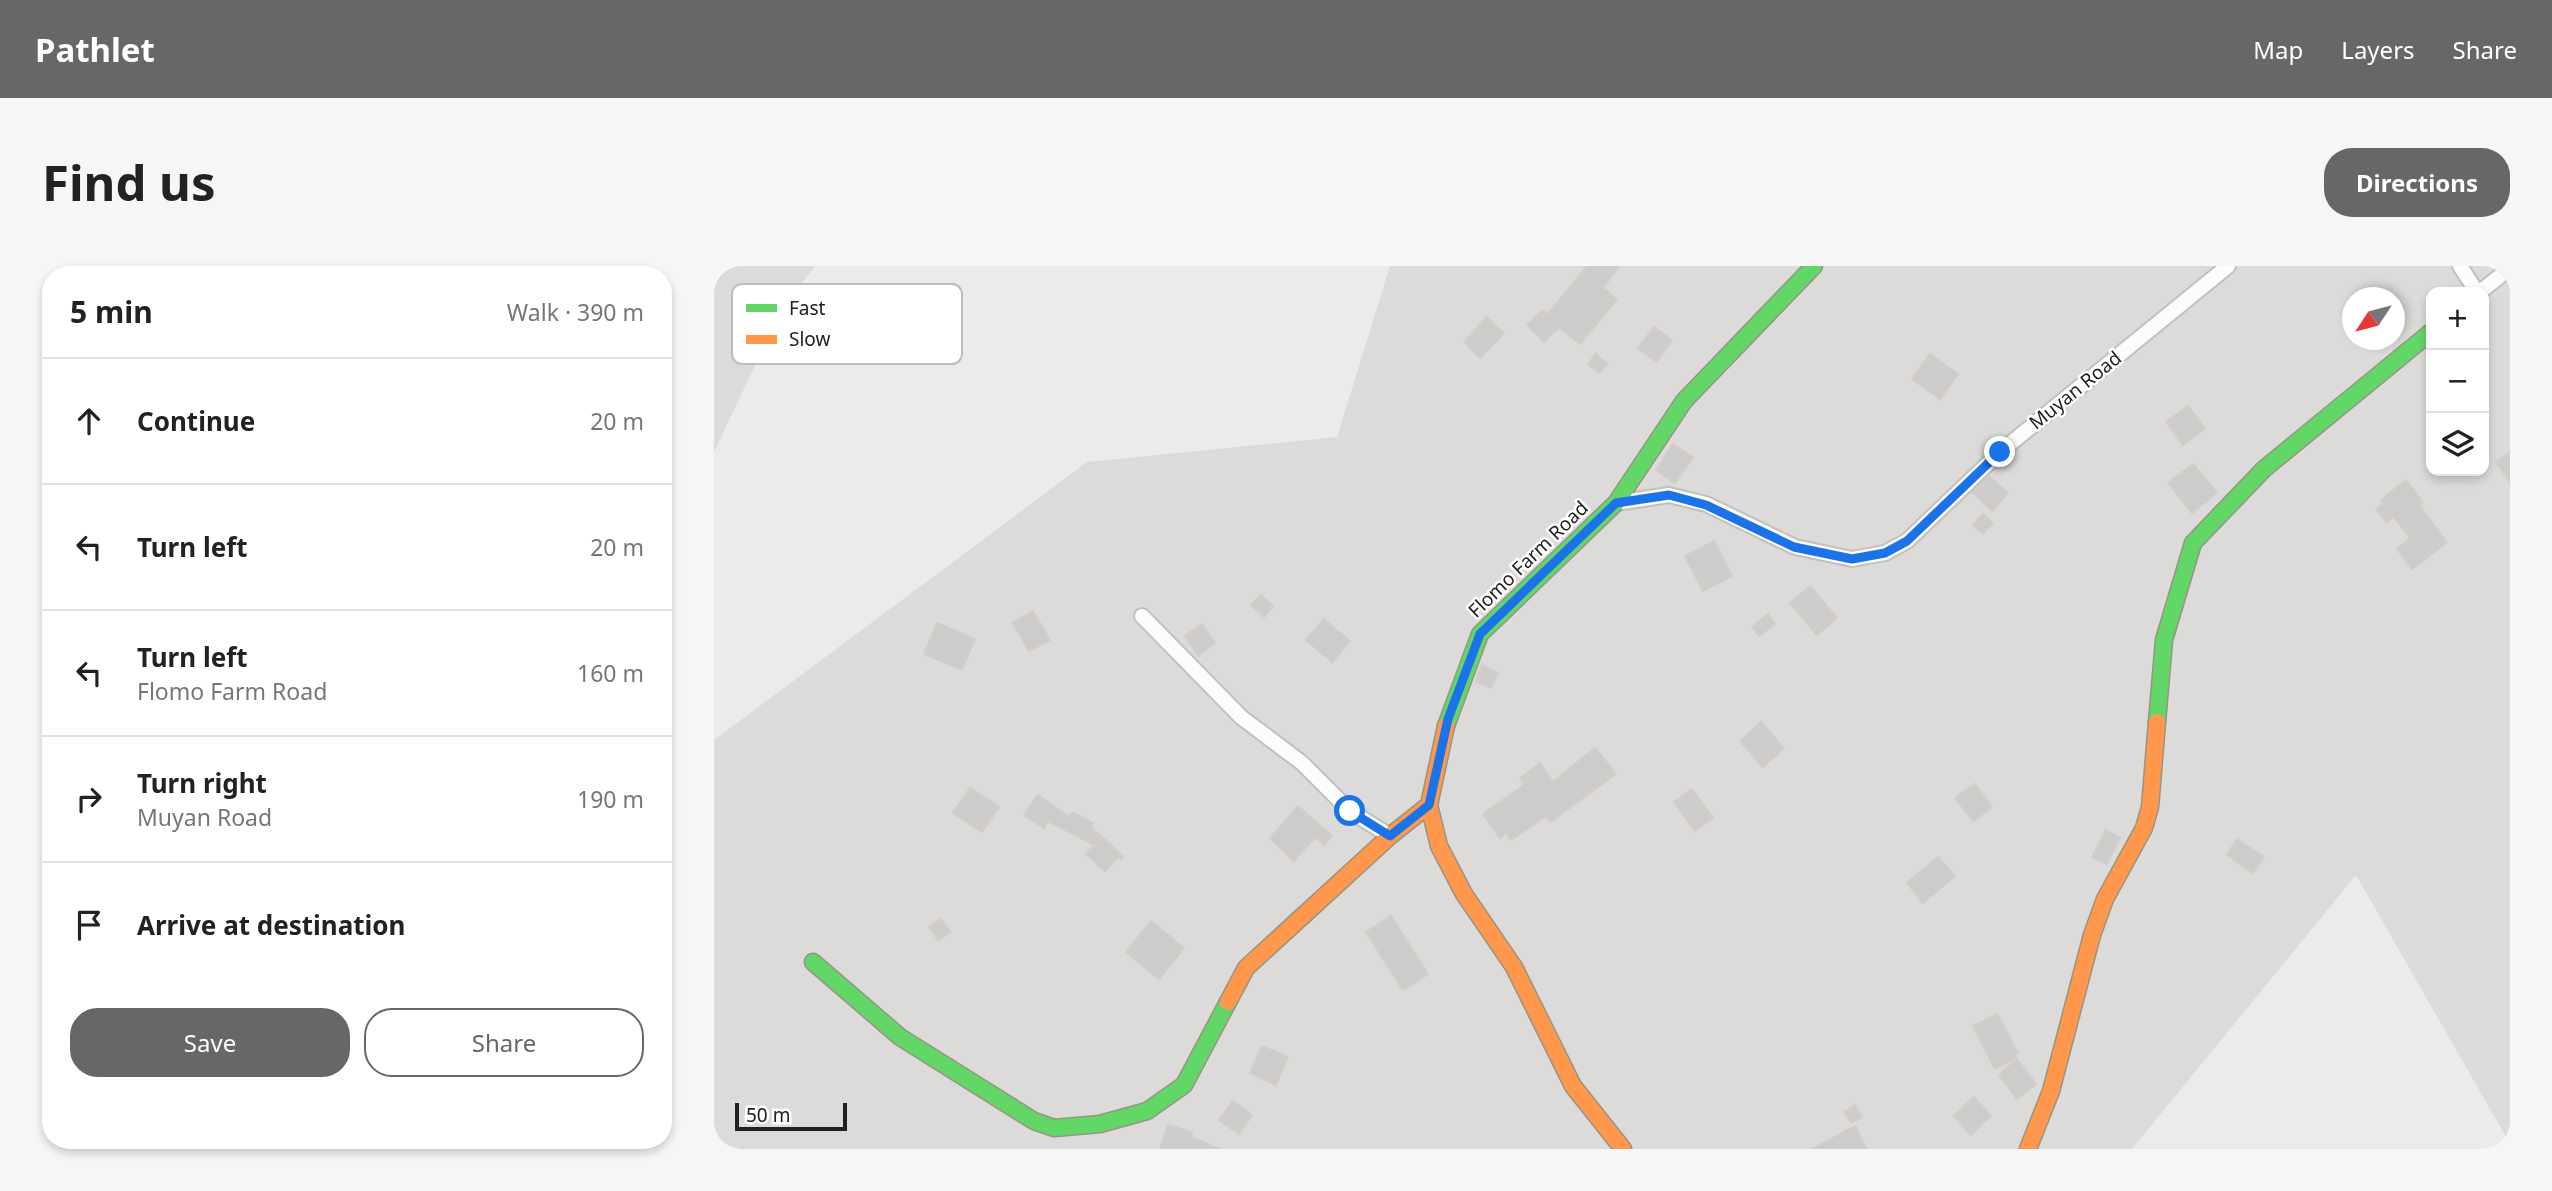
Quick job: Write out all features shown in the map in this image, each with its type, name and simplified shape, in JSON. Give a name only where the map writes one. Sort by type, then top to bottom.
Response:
[{"type":"street","name":"Flomo Farm Road","points":[[1623,1149],[1573,1086],[1514,967],[1464,894],[1439,846],[1429,805],[1448,719],[1480,634],[1616,503],[1684,401],[1814,266]]},
{"type":"street","name":"Muyan Road","points":[[1616,503],[1669,495],[1706,505],[1794,547],[1852,559],[1885,553],[1907,541],[2000,452],[2228,266]]},
{"type":"street","points":[[2459,266],[2475,287]]},
{"type":"street","points":[[2485,287],[2510,268]]},
{"type":"street","points":[[2028,1149],[2052,1091],[2092,935],[2105,899],[2129,858],[2150,807],[2164,640],[2193,543],[2264,469],[2426,336]]},
{"type":"street","points":[[1142,616],[1241,717],[1302,763],[1350,811],[1390,836]]},
{"type":"street","points":[[813,962],[900,1037],[1034,1121],[1054,1128],[1100,1124],[1147,1111],[1184,1085],[1246,968],[1390,836],[1429,805]]},
{"type":"shaded area","points":[[714,266],[815,266],[801,284],[732,284],[732,364],[756,364],[714,452]]},
{"type":"shaded area","points":[[1390,266],[2510,266],[2510,1144],[2356,875],[2132,1149],[714,1149],[714,740],[1087,462],[1337,437]]},
{"type":"building","points":[[1587,266],[1619,266],[1603,288],[1617,299],[1580,344],[1559,327],[1544,342],[1527,325],[1543,310],[1547,315]]},
{"type":"building","points":[[1487,317],[1504,333],[1480,358],[1464,342]]},
{"type":"building","points":[[1654,327],[1672,340],[1657,362],[1638,348]]},
{"type":"building","points":[[1596,354],[1608,364],[1599,373],[1588,364]]},
{"type":"building","points":[[1930,354],[1958,374],[1940,399],[1912,379]]},
{"type":"building","points":[[2188,406],[2205,428],[2183,445],[2166,422]]},
{"type":"building","points":[[1673,444],[1693,457],[1675,483],[1656,470]]},
{"type":"building","points":[[2510,452],[2510,482],[2496,462]]},
{"type":"building","points":[[2193,464],[2217,493],[2192,513],[2168,483]]},
{"type":"building","points":[[1989,476],[2008,493],[1992,511],[1972,492]]},
{"type":"building","points":[[2406,480],[2423,502],[2419,505],[2447,542],[2412,569],[2397,549],[2410,538],[2393,516],[2387,522],[2376,510],[2383,503],[2381,500]]},
{"type":"building","points":[[1983,514],[1993,523],[1983,534],[1973,525]]},
{"type":"building","points":[[1714,541],[1732,576],[1703,591],[1685,556]]},
{"type":"building","points":[[1810,586],[1837,618],[1817,635],[1790,603]]},
{"type":"building","points":[[1261,595],[1273,606],[1264,617],[1251,605]]},
{"type":"building","points":[[1033,611],[1050,640],[1029,651],[1013,623]]},
{"type":"building","points":[[1768,614],[1775,624],[1759,636],[1752,627]]},
{"type":"building","points":[[1324,619],[1350,641],[1332,662],[1306,640]]},
{"type":"building","points":[[937,623],[975,639],[962,670],[924,654]]},
{"type":"building","points":[[1202,624],[1215,643],[1198,655],[1185,636]]},
{"type":"building","points":[[1482,665],[1498,673],[1491,688],[1476,681]]},
{"type":"building","points":[[1761,722],[1784,748],[1763,767],[1740,741]]},
{"type":"building","points":[[1595,748],[1616,774],[1550,822],[1546,816],[1511,840],[1506,833],[1500,838],[1483,814],[1524,785],[1520,778],[1540,763],[1553,782]]},
{"type":"building","points":[[1975,784],[1992,807],[1973,821],[1955,798]]},
{"type":"building","points":[[970,788],[999,807],[982,832],[953,813]]},
{"type":"building","points":[[1692,789],[1713,818],[1695,831],[1674,802]]},
{"type":"building","points":[[1038,795],[1069,817],[1072,812],[1093,823],[1091,827],[1123,856],[1121,859],[1118,857],[1105,871],[1086,854],[1094,845],[1048,821],[1044,828],[1024,815]]},
{"type":"building","points":[[1298,806],[1332,836],[1324,845],[1315,837],[1294,861],[1270,838]]},
{"type":"building","points":[[2106,830],[2120,838],[2107,864],[2092,857]]},
{"type":"building","points":[[2237,839],[2264,857],[2253,873],[2227,855]]},
{"type":"building","points":[[1938,857],[1955,876],[1923,903],[1907,883]]},
{"type":"building","points":[[1391,916],[1428,974],[1403,990],[1366,932]]},
{"type":"building","points":[[941,919],[950,932],[938,940],[929,927]]},
{"type":"building","points":[[1151,921],[1184,948],[1159,979],[1126,952]]},
{"type":"building","points":[[1997,1014],[2018,1053],[2014,1055],[2016,1058],[1995,1069],[1973,1026]]},
{"type":"building","points":[[1262,1046],[1288,1057],[1276,1085],[1250,1073]]},
{"type":"building","points":[[2017,1059],[2036,1084],[2017,1099],[1999,1075]]},
{"type":"building","points":[[1974,1097],[1991,1116],[1971,1135],[1954,1116]]},
{"type":"building","points":[[1233,1101],[1252,1115],[1239,1134],[1219,1120]]},
{"type":"building","points":[[1855,1105],[1862,1117],[1851,1123],[1844,1112]]},
{"type":"building","points":[[1168,1125],[1192,1132],[1191,1137],[1220,1149],[1160,1149]]},
{"type":"building","points":[[1855,1126],[1867,1149],[1812,1149]]},
{"type":"traffic: fast","points":[[1446,726],[1480,634],[1616,503],[1684,401],[1814,266]]},
{"type":"traffic: fast","points":[[2157,722],[2164,640],[2193,543],[2264,469],[2426,336]]},
{"type":"traffic: fast","points":[[813,962],[900,1037],[1034,1121],[1054,1128],[1100,1124],[1147,1111],[1184,1085],[1228,1002]]},
{"type":"traffic: slow","points":[[2028,1149],[2051,1091],[2092,935],[2105,899],[2144,828],[2150,807],[2157,722]]},
{"type":"traffic: slow","points":[[1446,726],[1429,805],[1439,846],[1464,894],[1514,967],[1573,1086],[1623,1149]]},
{"type":"traffic: slow","points":[[1228,1002],[1246,968],[1390,836],[1429,805]]},
{"type":"route","points":[[1350,811],[1390,836],[1429,805],[1448,719],[1480,634],[1616,503],[1669,495],[1706,505],[1794,547],[1852,559],[1885,553],[1907,541],[2000,452]]}]
